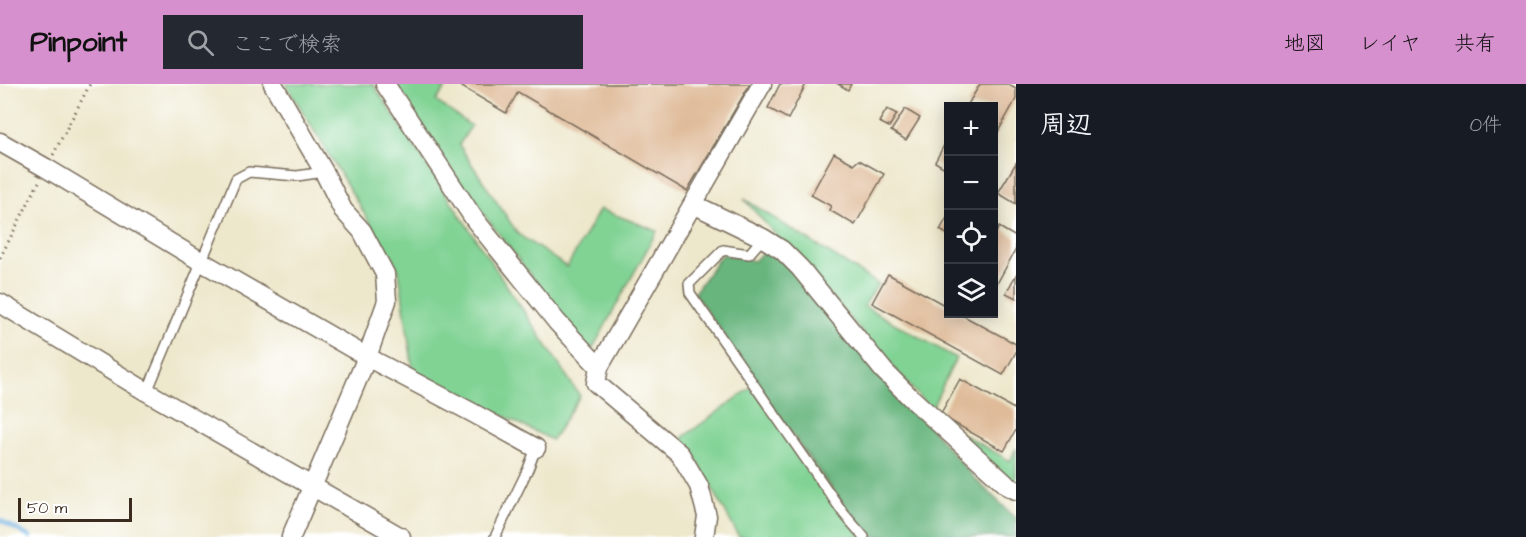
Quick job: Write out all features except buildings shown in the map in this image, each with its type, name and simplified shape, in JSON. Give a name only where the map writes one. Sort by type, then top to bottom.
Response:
[{"type":"street","points":[[273,84],[324,172],[343,210],[362,231],[385,274],[387,301],[367,357],[291,537]]},
{"type":"street","points":[[386,84],[475,220],[557,322],[599,367]]},
{"type":"street","points":[[704,537],[707,516],[699,486],[680,454],[596,382],[599,367],[762,84]]},
{"type":"street","points":[[0,142],[367,357],[473,412],[536,448]]},
{"type":"street","points":[[693,204],[763,238],[782,250],[800,268],[884,371],[1008,486],[1016,490]]},
{"type":"street","points":[[0,303],[147,392],[400,537]]},
{"type":"lane","points":[[147,392],[236,179],[249,172],[297,176],[324,172]]},
{"type":"lane","points":[[763,238],[749,254],[723,250],[689,284],[690,293],[844,514],[864,537]]},
{"type":"lane","points":[[495,537],[536,448]]},
{"type":"path","points":[[0,258],[90,84]]},
{"type":"green space","points":[[286,84],[373,84],[580,396],[552,440],[413,371],[399,271]]},
{"type":"green space","points":[[394,84],[439,84],[445,89],[436,101],[471,126],[459,145],[518,234],[567,267],[600,209],[657,231],[593,348],[586,347],[465,190]]},
{"type":"green space","points":[[744,199],[878,284],[864,306],[956,358],[931,410]]},
{"type":"green space","points":[[766,249],[795,267],[897,390],[976,480],[1016,518],[1016,537],[869,537],[801,447],[694,293],[722,254],[754,261]]},
{"type":"green space","points":[[752,387],[867,537],[739,537],[692,451],[682,438]]},
{"type":"green space","points":[[936,419],[1010,461],[1016,448],[1016,483]]},
{"type":"waterway","points":[[0,520],[30,537]]}]
